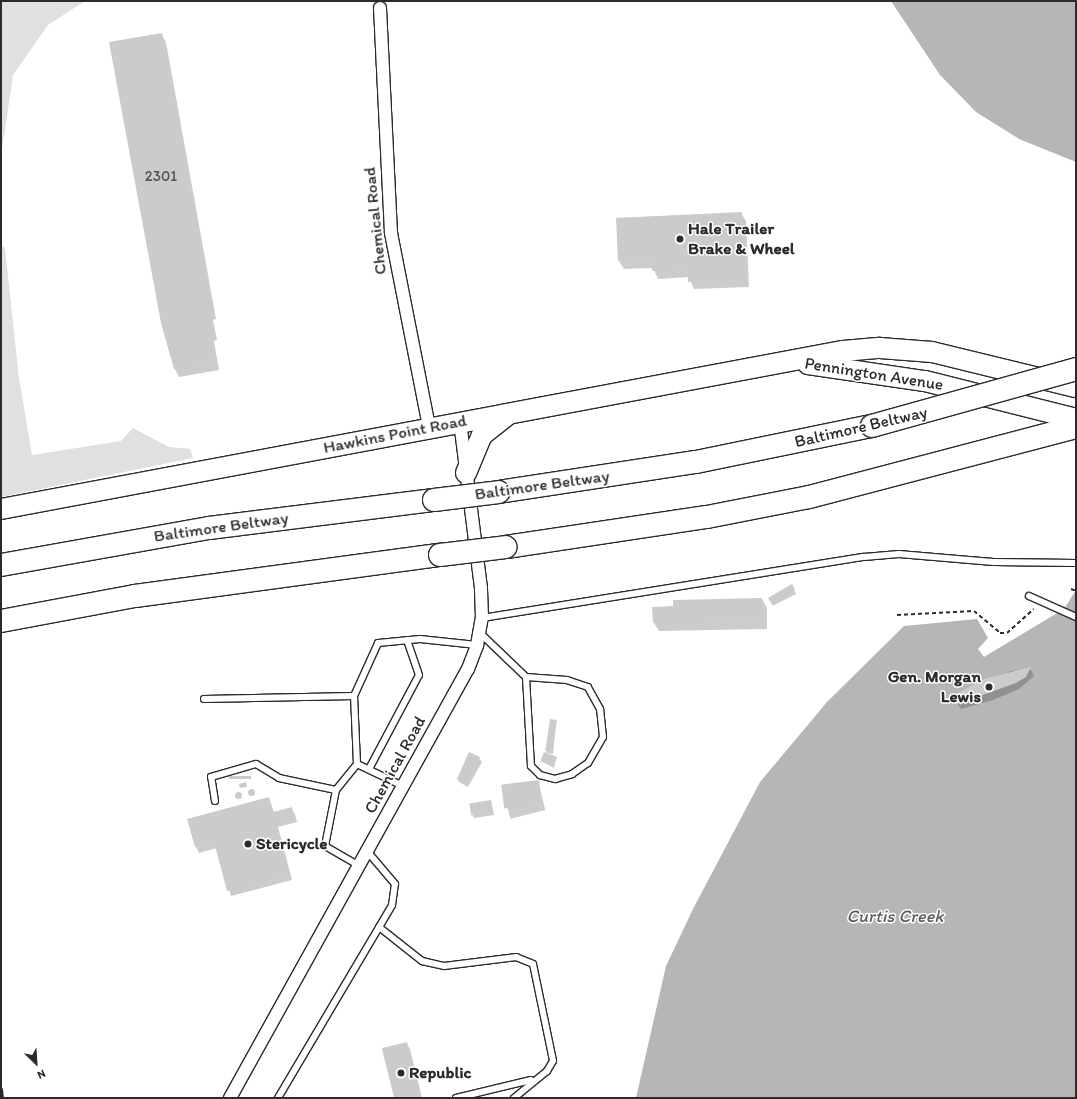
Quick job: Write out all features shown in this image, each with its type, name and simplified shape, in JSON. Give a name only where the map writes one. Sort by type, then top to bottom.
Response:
[{"type":"highway","name":"Baltimore Beltway","points":[[1,565],[209,528],[499,492],[696,462],[872,426],[1076,369]]},
{"type":"highway","points":[[1,621],[222,583],[506,547],[714,516],[809,497],[984,454],[1076,427]]},
{"type":"main road","name":"Pennington Avenue","points":[[790,362],[880,348],[932,352],[1076,387]]},
{"type":"main road","name":"Hawkins Point Road","points":[[1,509],[460,421],[790,362]]},
{"type":"main road","name":"Pennington Avenue","points":[[790,362],[925,380],[1076,419]]},
{"type":"main road","points":[[466,473],[482,435],[511,412]]},
{"type":"street","name":"Chemical Road","points":[[380,8],[391,233],[429,427]]},
{"type":"street","name":"Chemical Road","points":[[230,1098],[468,669],[477,645],[482,618],[460,421]]},
{"type":"lane","points":[[482,618],[864,557],[899,554],[994,562],[1076,563]]},
{"type":"lane","points":[[1029,596],[1076,617]]},
{"type":"lane","points":[[479,632],[526,677],[567,680],[588,687],[600,709],[603,738],[588,763],[572,774],[555,779],[540,775],[531,766],[526,677]]},
{"type":"lane","points":[[359,866],[326,846],[336,790],[357,764],[354,696],[378,643],[407,640],[477,645]]},
{"type":"lane","points":[[369,769],[419,675],[407,640]]},
{"type":"lane","points":[[204,699],[354,696]]},
{"type":"lane","points":[[215,801],[212,777],[256,764],[279,778],[336,790]]},
{"type":"lane","points":[[357,764],[403,786]]},
{"type":"lane","points":[[278,1098],[392,905],[395,884],[367,851]]},
{"type":"lane","points":[[379,927],[422,961],[444,966],[516,957],[533,964],[553,1061],[547,1071],[534,1080],[514,1098]]},
{"type":"lane","points":[[456,1098],[534,1080]]},
{"type":"path","points":[[1071,589],[1076,591]]},
{"type":"path","points":[[897,615],[974,611],[1000,633],[1007,633],[1034,609]]},
{"type":"shaded area","points":[[1,1],[85,1],[48,25],[13,75],[1,156]]},
{"type":"shaded area","points":[[1,246],[5,248],[19,378],[32,455],[121,441],[133,428],[169,447],[190,449],[193,458],[1,497]]},
{"type":"water","points":[[891,1],[1076,1],[1076,162],[1019,139],[976,112],[940,75]]},
{"type":"water","name":"Curtis Creek","points":[[1076,590],[1076,1098],[636,1098],[666,966],[693,909],[760,782],[827,702],[904,626],[977,619],[988,638],[978,649],[984,657],[1064,609]]},
{"type":"building","points":[[162,33],[212,311],[209,312],[213,332],[210,333],[215,362],[174,369],[161,323],[109,42]]},
{"type":"building","name":"Hale Trailer Brake & Wheel","points":[[742,212],[745,279],[688,282],[688,269],[652,271],[652,260],[618,261],[616,218]]},
{"type":"building","points":[[792,584],[795,589],[772,604],[768,598]]},
{"type":"building","points":[[762,598],[763,621],[653,623],[652,607],[673,606],[673,600]]},
{"type":"building","name":"Gen. Morgan Lewis","points":[[1031,667],[1026,677],[1016,683],[957,704],[954,701],[956,694],[987,678]]},
{"type":"building","points":[[550,719],[557,720],[553,751],[546,750]]},
{"type":"building","points":[[469,752],[480,757],[468,784],[457,779]]},
{"type":"building","points":[[544,752],[557,757],[553,766],[540,761]]},
{"type":"building","points":[[229,776],[251,776],[251,779],[229,779]]},
{"type":"building","points":[[539,780],[542,804],[504,808],[501,785]]},
{"type":"building","points":[[246,782],[247,787],[240,788],[239,784]]},
{"type":"building","points":[[251,788],[254,789],[254,795],[251,796],[248,795],[247,792],[248,789]]},
{"type":"building","points":[[238,791],[241,792],[241,798],[238,799],[235,798],[234,795],[235,792]]},
{"type":"building","name":"Stericycle","points":[[269,797],[273,812],[292,807],[294,816],[276,821],[290,874],[227,891],[214,842],[195,847],[187,819]]},
{"type":"building","points":[[491,800],[493,812],[471,815],[469,803]]},
{"type":"building","name":"Republic","points":[[407,1042],[421,1098],[394,1098],[382,1048]]},
{"type":"railway","points":[[1,1089],[2,1098]]},
{"type":"place","name":"Hale Trailer Brake & Wheel","points":[[680,239]]},
{"type":"place","name":"Gen. Morgan Lewis","points":[[989,687]]},
{"type":"place","name":"Stericycle","points":[[248,844]]},
{"type":"place","name":"Republic","points":[[401,1073]]}]
